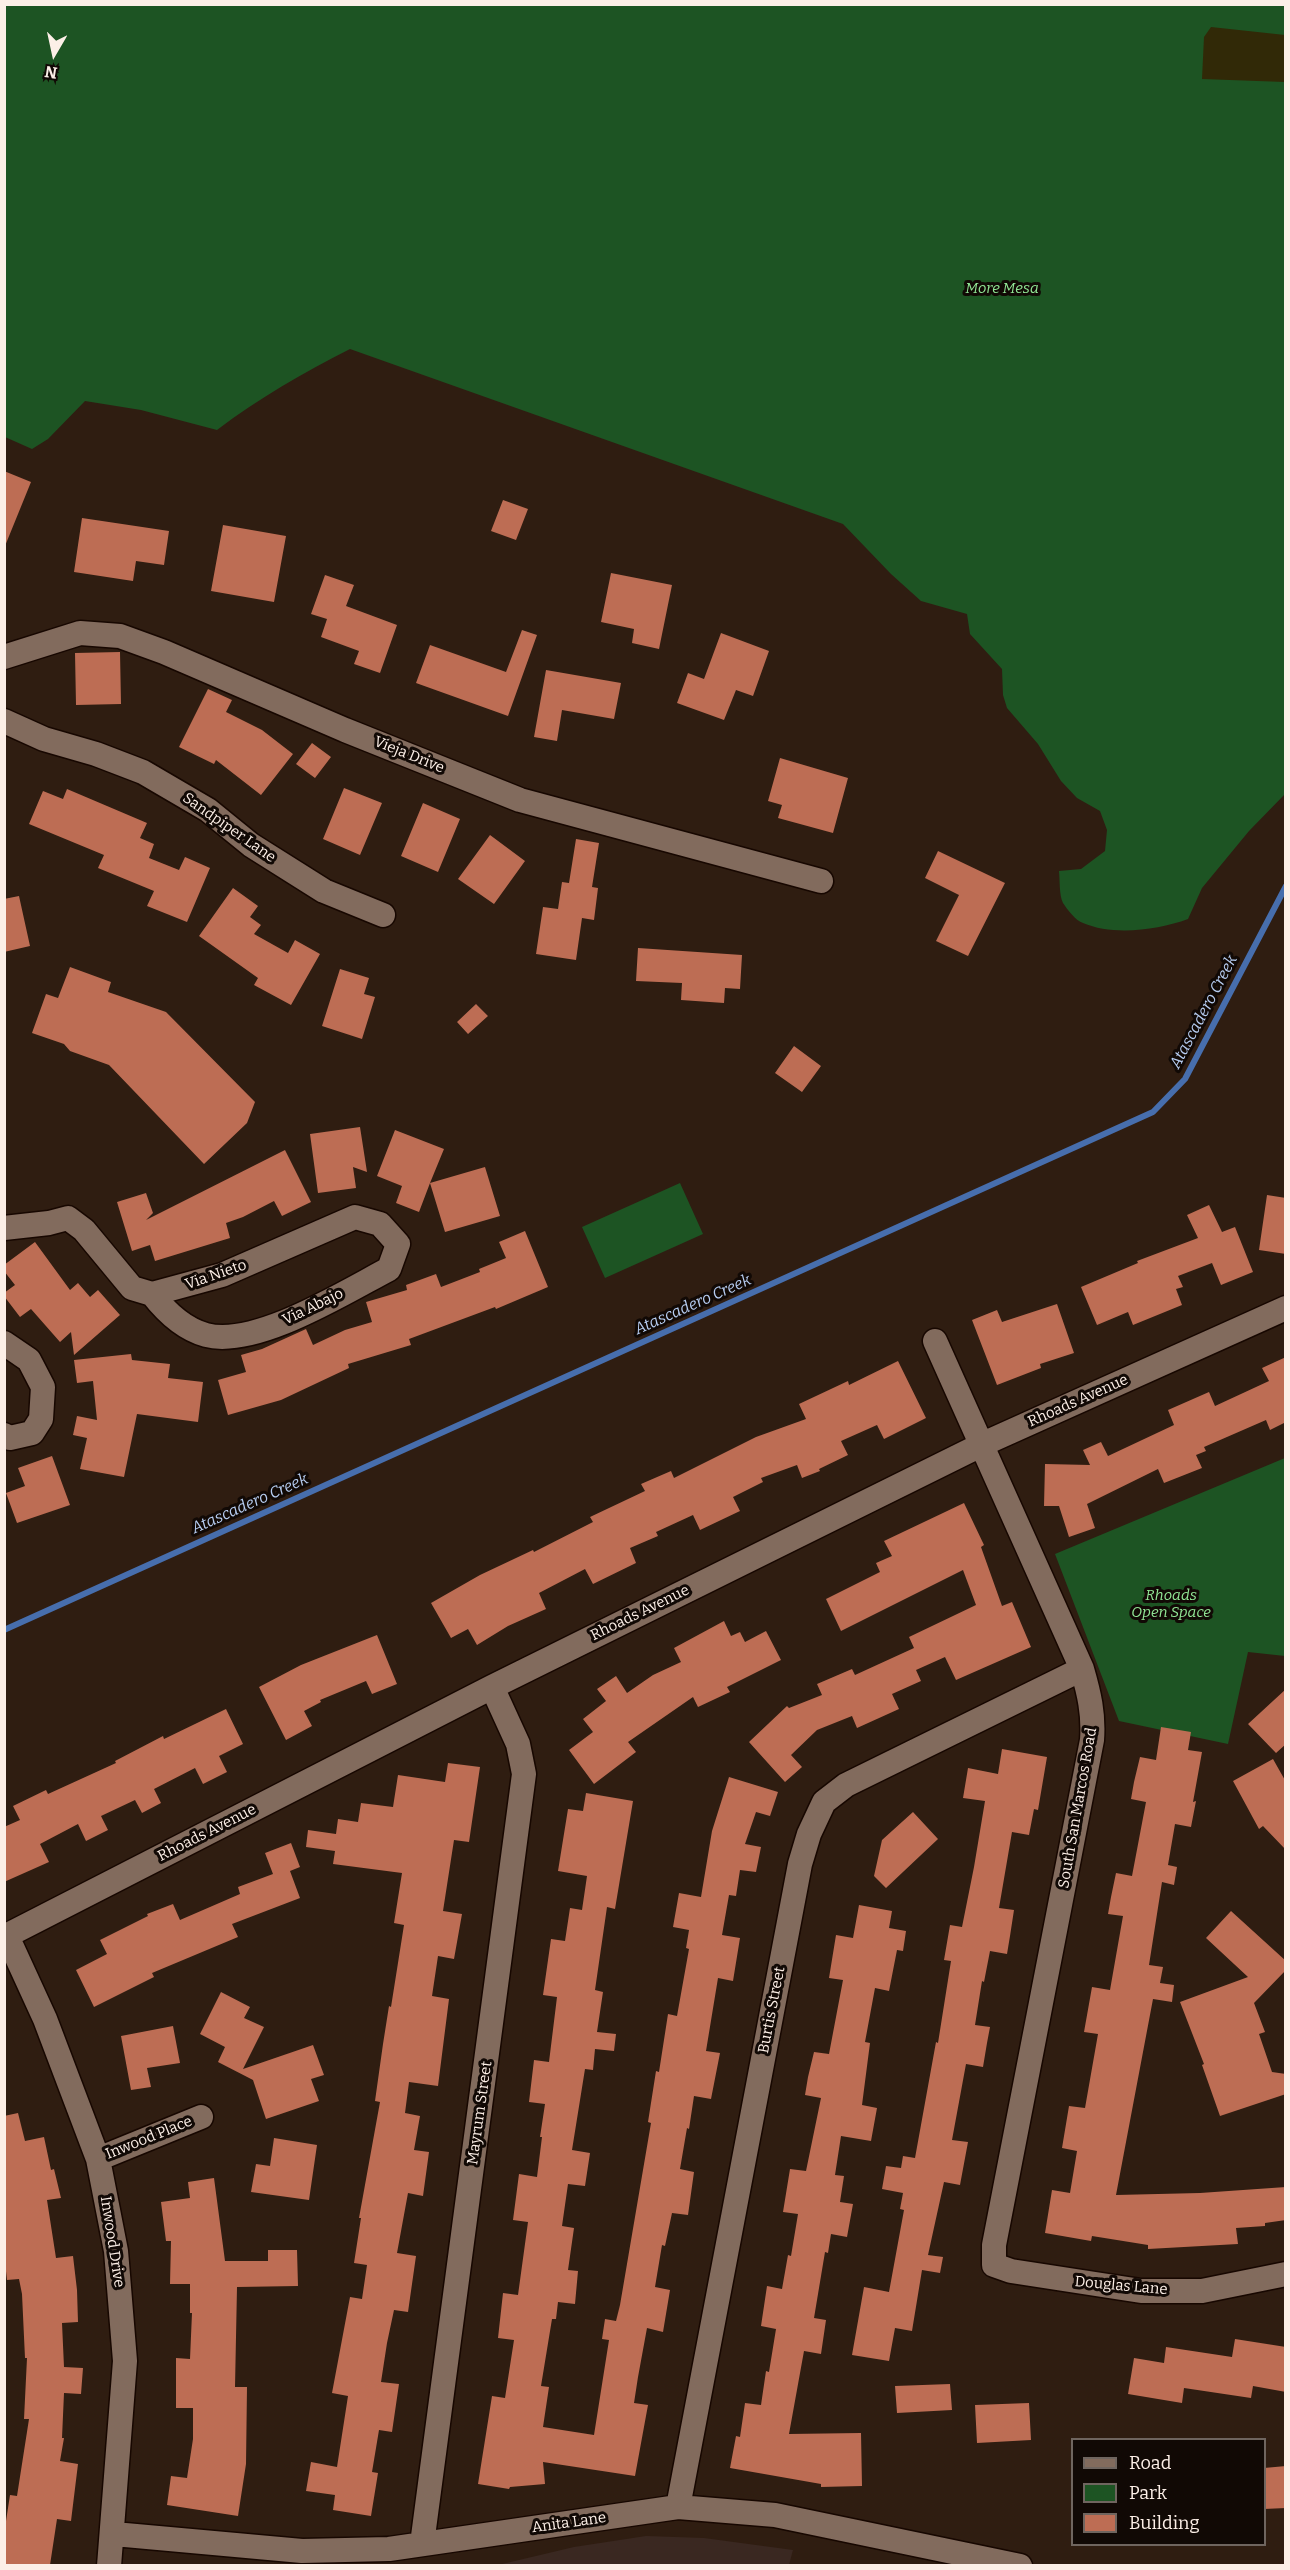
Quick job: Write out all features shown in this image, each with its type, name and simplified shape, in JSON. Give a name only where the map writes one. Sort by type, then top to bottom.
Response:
[{"type":"street","name":"Vieja Drive","points":[[4,657],[80,633],[120,636],[164,652],[335,726],[520,800],[821,881]]},
{"type":"street","name":"Sandpiper Lane","points":[[4,722],[44,739],[96,754],[143,772],[208,810],[251,845],[324,891],[383,915]]},
{"type":"street","name":"Via Nieto","points":[[152,1294],[222,1275],[355,1217],[380,1224],[398,1244],[389,1269]]},
{"type":"street","points":[[14,1227],[68,1218],[84,1230],[132,1288],[152,1294]]},
{"type":"street","name":"Via Abajo","points":[[152,1294],[167,1314],[206,1335],[235,1337],[279,1324],[389,1269]]},
{"type":"street","name":"Rhoads Avenue","points":[[5,1936],[492,1687],[983,1444],[1286,1308]]},
{"type":"street","name":"South San Marcos Road","points":[[935,1341],[1082,1669],[1091,1699],[1092,1740],[994,2245],[994,2265]]},
{"type":"street","points":[[4,1343],[29,1360],[43,1387],[41,1419],[32,1433],[10,1438],[4,1436]]},
{"type":"street","name":"Burtis Street","points":[[678,2507],[800,1864],[809,1834],[824,1802],[846,1785],[1082,1669]]},
{"type":"street","name":"Mayrum Street","points":[[422,2544],[524,1774],[518,1744],[492,1687]]},
{"type":"street","name":"Inwood Drive","points":[[5,1936],[45,2019],[98,2159],[116,2252],[125,2361],[110,2565]]},
{"type":"street","name":"Inwood Place","points":[[98,2159],[201,2117]]},
{"type":"street","name":"Douglas Lane","points":[[994,2265],[1011,2271],[1141,2291],[1202,2291],[1286,2274]]},
{"type":"street","name":"Anita Lane","points":[[114,2535],[302,2551],[389,2550],[678,2507],[775,2516],[933,2557],[1020,2565]]},
{"type":"shaded area","points":[[646,2536],[704,2538],[793,2550],[789,2565],[498,2565],[574,2547]]},
{"type":"green space","name":"More Mesa","points":[[5,5],[1285,5],[1285,794],[1249,831],[1202,888],[1188,919],[1150,929],[1121,930],[1095,927],[1077,920],[1063,903],[1059,871],[1081,869],[1105,851],[1107,830],[1100,811],[1077,798],[1061,781],[1038,744],[1007,708],[1003,695],[1002,669],[970,634],[967,614],[921,601],[891,574],[843,524],[350,349],[282,386],[217,430],[141,410],[85,401],[48,439],[32,449],[5,437]]},
{"type":"green space","points":[[680,1183],[703,1234],[605,1278],[582,1227]]},
{"type":"green space","name":"Rhoads Open Space","points":[[1285,1458],[1285,1656],[1248,1652],[1228,1744],[1119,1721],[1055,1554]]},
{"type":"sand","points":[[1211,27],[1285,35],[1285,82],[1202,79],[1204,37]]},
{"type":"building","points":[[4,471],[31,482],[5,546],[4,545]]},
{"type":"building","points":[[503,500],[528,509],[516,540],[491,531]]},
{"type":"building","points":[[82,518],[169,531],[164,565],[136,561],[133,581],[74,572]]},
{"type":"building","points":[[223,525],[286,536],[274,602],[211,591]]},
{"type":"building","points":[[611,573],[672,585],[659,649],[632,643],[634,629],[601,622]]},
{"type":"building","points":[[325,575],[354,585],[346,606],[397,625],[380,673],[354,664],[359,651],[321,637],[327,619],[311,614]]},
{"type":"building","points":[[522,630],[537,635],[508,716],[416,683],[430,645],[506,672]]},
{"type":"building","points":[[721,633],[769,651],[753,696],[736,690],[724,720],[677,703],[688,673],[704,679]]},
{"type":"building","points":[[120,652],[121,704],[76,705],[75,653]]},
{"type":"building","points":[[546,670],[621,683],[614,719],[562,710],[557,741],[534,737]]},
{"type":"building","points":[[208,689],[232,700],[226,712],[262,730],[293,754],[261,795],[216,760],[214,764],[179,747]]},
{"type":"building","points":[[312,743],[331,757],[315,778],[296,764]]},
{"type":"building","points":[[780,758],[848,778],[833,833],[778,818],[782,805],[768,801]]},
{"type":"building","points":[[344,788],[382,803],[360,855],[323,839]]},
{"type":"building","points":[[67,789],[147,823],[140,838],[154,844],[149,858],[179,870],[185,857],[210,868],[187,922],[147,906],[154,891],[98,868],[104,855],[29,824],[43,791],[63,799]]},
{"type":"building","points":[[423,803],[460,819],[438,872],[401,856]]},
{"type":"building","points":[[490,835],[525,861],[494,904],[458,879]]},
{"type":"building","points":[[576,839],[599,843],[592,887],[598,888],[594,920],[582,918],[576,960],[536,954],[543,907],[558,909],[562,882],[569,883]]},
{"type":"building","points":[[938,851],[1005,883],[968,956],[936,941],[959,895],[925,878]]},
{"type":"building","points":[[233,888],[258,906],[250,917],[261,925],[254,934],[288,953],[295,940],[320,954],[291,1005],[254,985],[258,978],[199,936]]},
{"type":"building","points":[[19,896],[30,946],[4,952],[4,899]]},
{"type":"building","points":[[638,948],[742,955],[740,989],[725,988],[724,1003],[681,1000],[682,983],[636,981]]},
{"type":"building","points":[[70,967],[111,982],[108,992],[166,1012],[255,1102],[247,1123],[204,1164],[109,1065],[70,1051],[64,1044],[32,1033],[46,994],[58,998]]},
{"type":"building","points":[[340,969],[369,978],[364,994],[375,997],[362,1039],[322,1026]]},
{"type":"building","points":[[476,1004],[488,1016],[468,1034],[457,1022]]},
{"type":"building","points":[[794,1046],[821,1066],[802,1092],[775,1073]]},
{"type":"building","points":[[360,1127],[367,1172],[353,1167],[356,1188],[318,1193],[310,1134]]},
{"type":"building","points":[[395,1130],[444,1149],[419,1212],[396,1203],[402,1186],[377,1176]]},
{"type":"building","points":[[285,1150],[311,1202],[282,1216],[274,1201],[226,1223],[230,1238],[155,1261],[150,1245],[132,1251],[117,1202],[146,1193],[153,1213],[146,1220]]},
{"type":"building","points":[[485,1167],[500,1216],[445,1232],[430,1183]]},
{"type":"building","points":[[1267,1195],[1286,1198],[1286,1254],[1259,1250]]},
{"type":"building","points":[[1209,1205],[1222,1232],[1235,1227],[1253,1272],[1221,1285],[1212,1263],[1178,1276],[1183,1287],[1176,1289],[1182,1305],[1133,1325],[1128,1312],[1097,1325],[1081,1287],[1138,1263],[1137,1261],[1198,1238],[1187,1215]]},
{"type":"building","points":[[525,1231],[548,1287],[496,1309],[495,1307],[409,1339],[411,1345],[348,1364],[349,1368],[281,1400],[228,1415],[218,1380],[246,1372],[241,1355],[262,1349],[306,1329],[313,1345],[345,1330],[372,1322],[366,1302],[407,1290],[406,1285],[436,1274],[441,1287],[480,1272],[479,1269],[506,1258],[499,1242]]},
{"type":"building","points":[[35,1242],[70,1290],[78,1283],[90,1297],[98,1290],[120,1315],[74,1355],[71,1332],[60,1342],[31,1309],[20,1317],[4,1296],[4,1293],[15,1285],[4,1271],[4,1265]]},
{"type":"building","points":[[1057,1304],[1074,1353],[1040,1364],[1041,1368],[997,1385],[972,1320],[997,1310],[1002,1322]]},
{"type":"building","points":[[131,1354],[132,1360],[170,1364],[168,1378],[203,1382],[198,1422],[137,1414],[124,1477],[80,1469],[87,1438],[73,1435],[77,1416],[97,1420],[93,1381],[77,1383],[74,1360]]},
{"type":"building","points":[[1286,1357],[1286,1422],[1270,1430],[1266,1420],[1204,1447],[1206,1451],[1196,1455],[1202,1468],[1164,1483],[1158,1469],[1087,1504],[1095,1528],[1069,1537],[1059,1506],[1044,1506],[1045,1464],[1090,1465],[1083,1450],[1101,1442],[1108,1456],[1174,1425],[1168,1410],[1209,1392],[1215,1406],[1269,1381],[1262,1368]]},
{"type":"building","points":[[898,1361],[926,1418],[884,1439],[877,1425],[841,1441],[848,1455],[802,1478],[797,1465],[761,1478],[763,1482],[733,1497],[740,1511],[700,1530],[693,1515],[656,1532],[658,1536],[630,1548],[636,1563],[593,1584],[585,1569],[539,1593],[546,1609],[508,1626],[477,1645],[468,1629],[451,1638],[431,1603],[480,1575],[533,1550],[534,1552],[593,1522],[590,1517],[645,1491],[641,1484],[671,1471],[674,1478],[756,1437],[806,1419],[799,1404],[848,1381],[849,1385]]},
{"type":"building","points":[[52,1456],[70,1505],[17,1523],[6,1493],[25,1486],[18,1468]]},
{"type":"building","points":[[964,1503],[984,1545],[981,1547],[1002,1606],[1012,1602],[1031,1647],[956,1680],[945,1657],[916,1670],[921,1681],[892,1694],[899,1709],[857,1728],[852,1716],[817,1730],[791,1755],[802,1767],[785,1782],[749,1742],[787,1706],[789,1708],[822,1695],[817,1684],[852,1669],[855,1675],[914,1648],[909,1637],[976,1605],[963,1570],[841,1631],[826,1599],[880,1572],[876,1563],[892,1556],[884,1541]]},
{"type":"building","points":[[724,1621],[731,1636],[740,1632],[745,1642],[766,1631],[781,1660],[727,1687],[730,1692],[698,1707],[693,1697],[628,1742],[636,1752],[594,1784],[569,1750],[593,1732],[583,1719],[606,1701],[597,1689],[616,1676],[627,1693],[653,1675],[681,1662],[674,1648]]},
{"type":"building","points":[[377,1635],[397,1684],[372,1694],[366,1681],[320,1700],[321,1702],[304,1711],[312,1726],[286,1740],[259,1687],[301,1665]]},
{"type":"building","points":[[1286,1689],[1286,1744],[1276,1753],[1248,1724]]},
{"type":"building","points":[[226,1709],[243,1744],[219,1756],[227,1772],[203,1784],[195,1768],[154,1789],[161,1803],[142,1813],[135,1800],[101,1816],[108,1830],[86,1841],[78,1824],[40,1844],[49,1862],[4,1882],[4,1827],[20,1820],[13,1806],[46,1790],[48,1794],[116,1763],[115,1761],[163,1736],[164,1739]]},
{"type":"building","points":[[1161,1727],[1191,1732],[1188,1750],[1202,1752],[1191,1827],[1175,1824],[1168,1865],[1177,1867],[1174,1885],[1162,1882],[1149,1965],[1163,1967],[1160,1983],[1174,1985],[1172,2002],[1153,1999],[1116,2195],[1200,2193],[1286,2187],[1286,2220],[1265,2223],[1265,2226],[1236,2228],[1238,2244],[1148,2249],[1148,2245],[1092,2236],[1091,2241],[1045,2233],[1052,2190],[1070,2193],[1077,2151],[1062,2148],[1069,2106],[1085,2108],[1098,2034],[1084,2032],[1092,1987],[1110,1990],[1123,1916],[1108,1914],[1111,1897],[1116,1873],[1132,1876],[1146,1802],[1131,1799],[1134,1782],[1140,1757],[1156,1760]]},
{"type":"building","points":[[1002,1749],[1047,1757],[1038,1810],[1034,1809],[1029,1835],[1012,1832],[999,1908],[1014,1910],[1010,1936],[1007,1954],[990,1951],[984,1982],[982,1981],[975,2025],[990,2027],[983,2067],[966,2064],[952,2140],[968,2142],[960,2185],[944,2182],[928,2255],[943,2257],[940,2273],[922,2270],[912,2331],[895,2328],[889,2361],[852,2355],[864,2287],[889,2292],[904,2210],[900,2209],[903,2193],[882,2189],[886,2166],[901,2168],[903,2156],[915,2158],[936,2042],[938,2043],[951,1961],[944,1960],[950,1925],[962,1927],[974,1867],[985,1801],[963,1798],[968,1768],[998,1774]]},
{"type":"building","points":[[1273,1759],[1286,1782],[1286,1850],[1263,1826],[1259,1829],[1233,1781]]},
{"type":"building","points":[[448,1763],[480,1767],[469,1842],[454,1840],[443,1911],[462,1914],[454,1959],[438,1956],[432,1996],[449,1999],[438,2086],[409,2082],[405,2113],[420,2116],[414,2150],[429,2152],[423,2196],[408,2193],[397,2253],[416,2256],[408,2312],[394,2310],[387,2343],[381,2382],[399,2384],[392,2432],[379,2430],[372,2472],[378,2473],[371,2516],[333,2510],[335,2495],[306,2491],[311,2462],[337,2467],[348,2396],[332,2393],[350,2297],[362,2299],[367,2265],[354,2263],[361,2218],[359,2218],[380,2102],[375,2101],[383,2044],[404,1925],[394,1923],[402,1873],[333,1864],[335,1851],[306,1847],[308,1830],[336,1834],[338,1819],[358,1822],[361,1803],[393,1807],[398,1775],[445,1782]]},
{"type":"building","points":[[729,1777],[778,1792],[770,1816],[756,1812],[745,1844],[761,1847],[756,1872],[740,1870],[736,1896],[729,1895],[722,1935],[740,1938],[733,1981],[718,1978],[706,2051],[720,2053],[711,2099],[694,2096],[689,2129],[687,2128],[680,2169],[694,2172],[688,2215],[672,2213],[665,2246],[662,2245],[655,2287],[670,2290],[663,2332],[647,2328],[634,2403],[648,2405],[635,2476],[543,2462],[545,2484],[510,2487],[509,2489],[478,2484],[492,2396],[505,2398],[514,2340],[498,2338],[503,2293],[518,2295],[528,2222],[513,2220],[519,2174],[537,2177],[545,2104],[529,2102],[534,2060],[549,2062],[557,1997],[543,1995],[551,1939],[565,1941],[570,1908],[582,1910],[587,1876],[558,1871],[568,1809],[583,1811],[586,1793],[633,1801],[615,1909],[607,1907],[595,1990],[603,1992],[597,2032],[616,2034],[614,2051],[595,2049],[593,2070],[585,2069],[572,2150],[590,2153],[585,2186],[568,2184],[562,2226],[574,2228],[568,2270],[578,2271],[575,2304],[558,2302],[556,2319],[552,2319],[541,2386],[549,2387],[543,2427],[594,2435],[609,2340],[602,2339],[605,2319],[616,2321],[620,2305],[651,2123],[648,2122],[656,2071],[659,2072],[668,2014],[677,2016],[689,1949],[686,1948],[689,1930],[673,1927],[679,1893],[701,1897],[712,1831]]},
{"type":"building","points":[[913,1812],[938,1839],[886,1888],[874,1876],[882,1840]]},
{"type":"building","points":[[291,1843],[300,1867],[290,1871],[300,1898],[232,1924],[238,1937],[152,1973],[154,1977],[94,2007],[76,1970],[107,1954],[100,1940],[148,1916],[147,1914],[173,1904],[180,1920],[240,1894],[238,1887],[273,1874],[265,1853]]},
{"type":"building","points":[[859,1905],[892,1911],[889,1928],[906,1931],[903,1951],[897,1950],[889,1991],[875,1988],[865,2042],[870,2043],[862,2105],[877,2108],[871,2141],[841,2136],[835,2175],[844,2176],[840,2202],[853,2204],[847,2237],[831,2234],[828,2253],[825,2252],[814,2318],[826,2320],[821,2354],[804,2351],[789,2434],[861,2433],[862,2486],[821,2487],[821,2484],[730,2468],[736,2436],[740,2437],[745,2403],[761,2405],[766,2371],[769,2372],[776,2329],[761,2326],[767,2286],[782,2289],[788,2255],[791,2256],[798,2214],[783,2212],[790,2169],[806,2171],[821,2098],[805,2095],[808,2077],[814,2052],[829,2054],[843,1980],[829,1978],[836,1935],[853,1938]]},
{"type":"building","points":[[1231,1911],[1286,1961],[1286,1970],[1254,2003],[1265,2032],[1259,2034],[1272,2072],[1286,2074],[1286,2094],[1220,2116],[1202,2065],[1204,2064],[1180,2002],[1248,1977],[1206,1938]]},
{"type":"building","points":[[221,1992],[250,2007],[244,2018],[264,2027],[243,2069],[313,2045],[324,2075],[311,2079],[319,2101],[266,2119],[253,2080],[218,2062],[225,2047],[200,2034]]},
{"type":"building","points":[[173,2026],[180,2063],[147,2068],[151,2087],[131,2090],[121,2036]]},
{"type":"building","points":[[18,2113],[25,2141],[44,2137],[51,2170],[54,2169],[61,2198],[47,2200],[56,2258],[73,2256],[77,2290],[78,2322],[62,2323],[64,2367],[83,2368],[81,2394],[64,2393],[62,2438],[64,2438],[60,2461],[78,2464],[71,2521],[57,2519],[50,2565],[4,2565],[4,2534],[10,2495],[17,2496],[29,2419],[24,2419],[27,2358],[25,2358],[22,2294],[19,2279],[7,2280],[4,2254],[4,2116]]},
{"type":"building","points":[[274,2138],[317,2145],[309,2200],[251,2192],[256,2164],[270,2166]]},
{"type":"building","points":[[214,2178],[225,2261],[268,2261],[268,2250],[297,2250],[298,2286],[237,2287],[235,2387],[247,2387],[246,2464],[238,2516],[167,2505],[171,2476],[187,2478],[193,2439],[193,2408],[176,2408],[176,2358],[190,2359],[192,2313],[190,2313],[190,2284],[170,2284],[171,2241],[166,2241],[161,2202],[190,2198],[188,2182]]},
{"type":"building","points":[[1235,2339],[1286,2347],[1286,2392],[1253,2386],[1251,2398],[1184,2388],[1182,2403],[1128,2394],[1134,2358],[1164,2363],[1166,2347],[1232,2357]]},
{"type":"building","points":[[950,2384],[952,2410],[897,2413],[895,2386]]},
{"type":"building","points":[[1029,2403],[1031,2440],[977,2443],[975,2405]]},
{"type":"building","points":[[1286,2466],[1286,2508],[1266,2509],[1266,2468]]},
{"type":"waterway","name":"Atascadero Creek","points":[[4,1630],[1153,1112],[1185,1079],[1286,886]]}]
